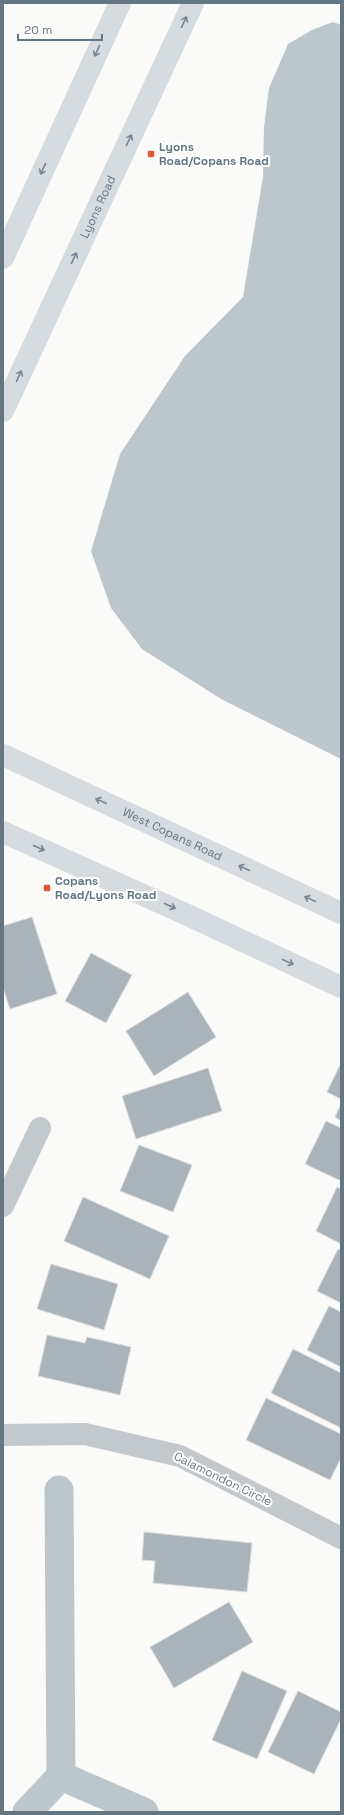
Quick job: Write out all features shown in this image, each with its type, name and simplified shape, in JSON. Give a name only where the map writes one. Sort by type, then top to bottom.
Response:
[{"type":"main road","points":[[3,258],[120,3]]},
{"type":"main road","name":"Lyons Road","points":[[3,411],[193,3]]},
{"type":"main road","name":"West Copans Road","points":[[3,755],[341,913]]},
{"type":"main road","points":[[3,832],[181,912],[341,987]]},
{"type":"street","points":[[3,1206],[40,1128]]},
{"type":"street","name":"Calamondon Circle","points":[[3,1435],[85,1434],[180,1456],[341,1538]]},
{"type":"shaded area","points":[[333,22],[341,25],[341,759],[221,699],[142,649],[111,608],[91,551],[120,454],[185,356],[243,297],[263,177],[264,127],[269,88],[288,44],[312,30]]},
{"type":"building","points":[[32,917],[57,994],[10,1009],[3,988],[3,926]]},
{"type":"building","points":[[91,953],[132,975],[106,1023],[65,1001]]},
{"type":"building","points":[[188,992],[216,1037],[154,1076],[126,1031]]},
{"type":"building","points":[[340,1065],[341,1066],[341,1099],[327,1092]]},
{"type":"building","points":[[208,1068],[222,1111],[136,1139],[122,1096]]},
{"type":"building","points":[[341,1104],[341,1121],[335,1117]]},
{"type":"building","points":[[326,1121],[341,1128],[341,1181],[305,1164]]},
{"type":"building","points":[[139,1145],[192,1165],[173,1212],[120,1191]]},
{"type":"building","points":[[337,1187],[341,1189],[341,1244],[316,1231]]},
{"type":"building","points":[[83,1197],[169,1236],[150,1279],[64,1241]]},
{"type":"building","points":[[338,1249],[341,1250],[341,1303],[317,1291]]},
{"type":"building","points":[[51,1264],[118,1284],[104,1330],[37,1309]]},
{"type":"building","points":[[329,1306],[341,1312],[341,1367],[307,1350]]},
{"type":"building","points":[[47,1335],[85,1343],[87,1337],[131,1347],[120,1395],[38,1376]]},
{"type":"building","points":[[293,1349],[341,1373],[341,1428],[271,1393]]},
{"type":"building","points":[[266,1398],[341,1434],[341,1458],[330,1480],[246,1440]]},
{"type":"building","points":[[144,1532],[252,1543],[247,1592],[153,1583],[155,1561],[142,1560]]},
{"type":"building","points":[[229,1602],[253,1642],[174,1688],[150,1647]]},
{"type":"building","points":[[242,1671],[287,1691],[257,1759],[212,1740]]},
{"type":"building","points":[[298,1691],[341,1712],[341,1719],[314,1774],[268,1752]]},
{"type":"waterway","points":[[59,1490],[61,1776],[144,1812]]},
{"type":"waterway","points":[[27,1812],[61,1776]]},
{"type":"place","name":"Lyons Road/Copans Road","points":[[151,154]]},
{"type":"place","name":"Copans Road/Lyons Road","points":[[47,888]]}]
